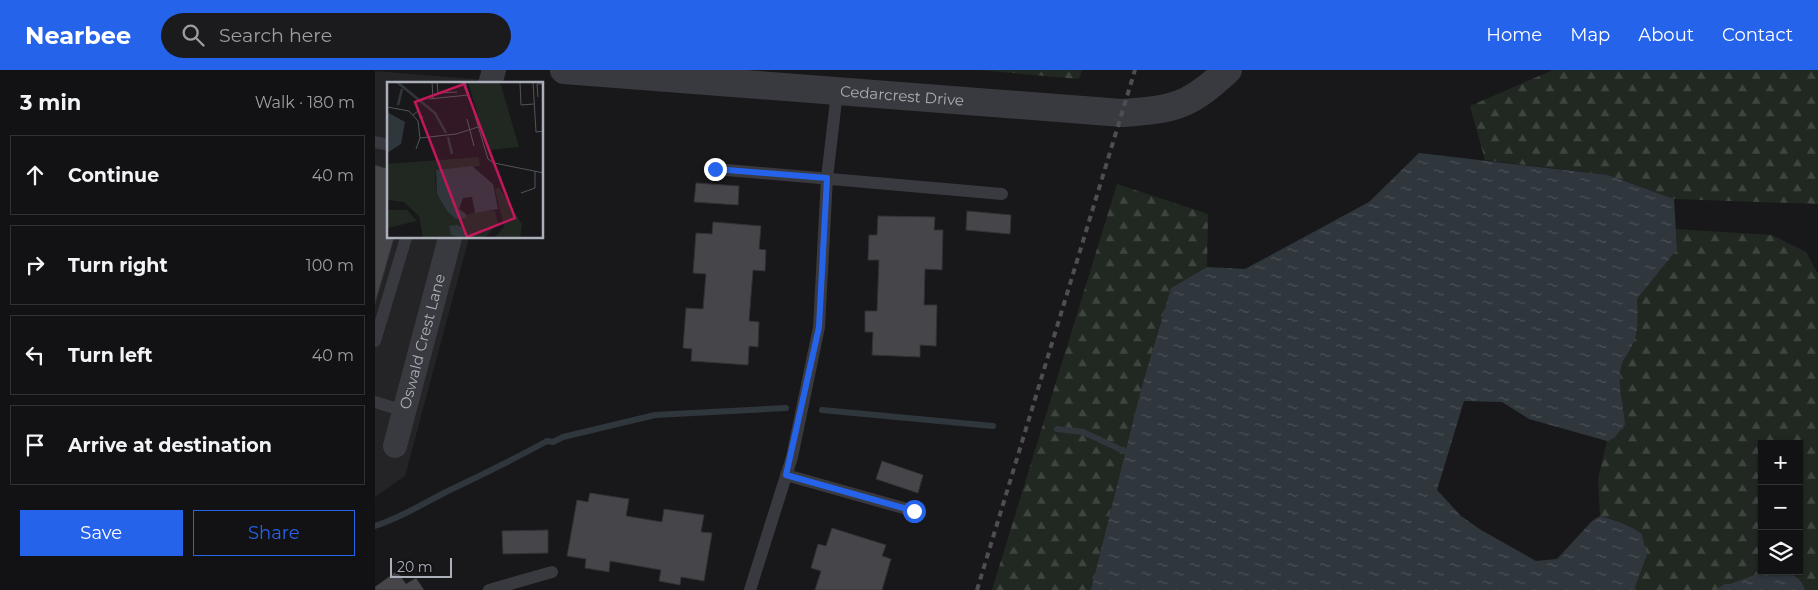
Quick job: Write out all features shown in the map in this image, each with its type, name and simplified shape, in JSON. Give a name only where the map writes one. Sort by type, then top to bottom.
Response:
[{"type":"street","name":"Cedarcrest Drive","points":[[564,70],[1122,113],[1168,110],[1190,101],[1228,70]]},
{"type":"street","name":"Oswald Crest Lane","points":[[395,446],[450,239]]},
{"type":"lane","points":[[750,590],[786,475],[819,327],[827,178],[837,92]]},
{"type":"lane","points":[[715,169],[1002,194]]},
{"type":"lane","points":[[375,341],[406,239]]},
{"type":"lane","points":[[375,402],[404,411]]},
{"type":"lane","points":[[786,475],[914,511]]},
{"type":"lane","points":[[489,590],[552,572]]},
{"type":"shaded area","points":[[375,71],[510,82],[387,82],[387,239],[469,239],[405,476],[375,497]]},
{"type":"green space","points":[[978,70],[1082,70],[1079,79]]},
{"type":"green space","points":[[1553,70],[1818,70],[1818,204],[1674,199],[1608,175],[1485,160],[1470,106]]},
{"type":"green space","points":[[1117,184],[1208,214],[1207,267],[1171,288],[1140,393],[1091,590],[992,590]]},
{"type":"green space","points":[[1676,229],[1772,235],[1806,252],[1818,274],[1818,590],[1634,590],[1647,555],[1642,534],[1615,520],[1600,516],[1598,479],[1607,441],[1614,437],[1624,411],[1619,393],[1621,365],[1633,345],[1638,320],[1636,299],[1677,249]]},
{"type":"water","points":[[1419,153],[1608,175],[1674,199],[1677,249],[1637,299],[1636,335],[1621,367],[1620,389],[1625,425],[1614,438],[1607,441],[1529,419],[1502,402],[1464,401],[1437,490],[1461,516],[1481,530],[1536,561],[1557,559],[1592,521],[1600,516],[1632,528],[1642,534],[1647,555],[1634,590],[1091,590],[1140,393],[1171,288],[1207,267],[1245,269],[1369,202]]},
{"type":"water","points":[[1758,574],[1791,575],[1802,583],[1805,590],[1716,590],[1724,584],[1730,584]]},
{"type":"building","points":[[375,165],[387,168],[387,239],[394,239],[375,304]]},
{"type":"building","points":[[696,183],[739,186],[738,205],[694,202]]},
{"type":"building","points":[[967,211],[1011,215],[1010,234],[966,230]]},
{"type":"building","points":[[878,216],[935,217],[934,230],[943,230],[942,270],[925,269],[924,305],[937,305],[936,346],[920,345],[920,357],[872,355],[873,332],[865,332],[865,311],[877,311],[879,260],[868,260],[869,235],[877,235]]},
{"type":"building","points":[[713,222],[761,226],[759,249],[766,250],[765,271],[753,270],[749,321],[759,322],[758,347],[749,346],[748,365],[691,361],[692,349],[683,348],[686,308],[703,309],[706,274],[693,273],[696,233],[712,234]]},
{"type":"building","points":[[882,461],[923,475],[918,493],[876,479]]},
{"type":"building","points":[[590,493],[629,499],[626,516],[662,522],[664,509],[704,515],[701,532],[712,533],[704,581],[681,577],[680,585],[659,581],[661,570],[610,561],[609,572],[585,568],[586,559],[567,556],[577,500],[588,502]]},
{"type":"building","points":[[832,528],[886,545],[882,556],[891,559],[882,590],[815,590],[821,571],[811,568],[818,544],[826,546]]},
{"type":"building","points":[[548,530],[548,553],[503,554],[502,531]]},
{"type":"building","points":[[397,571],[406,584],[416,578],[424,590],[375,590],[375,587]]},
{"type":"waterway","points":[[375,526],[402,515],[547,441],[553,442],[563,437],[655,415],[786,408]]},
{"type":"waterway","points":[[822,410],[993,426]]},
{"type":"waterway","points":[[1057,429],[1083,432],[1126,452]]},
{"type":"railway","points":[[977,590],[1135,70]]},
{"type":"route","points":[[715,169],[827,178],[819,327],[792,458],[786,475],[914,511]]}]
